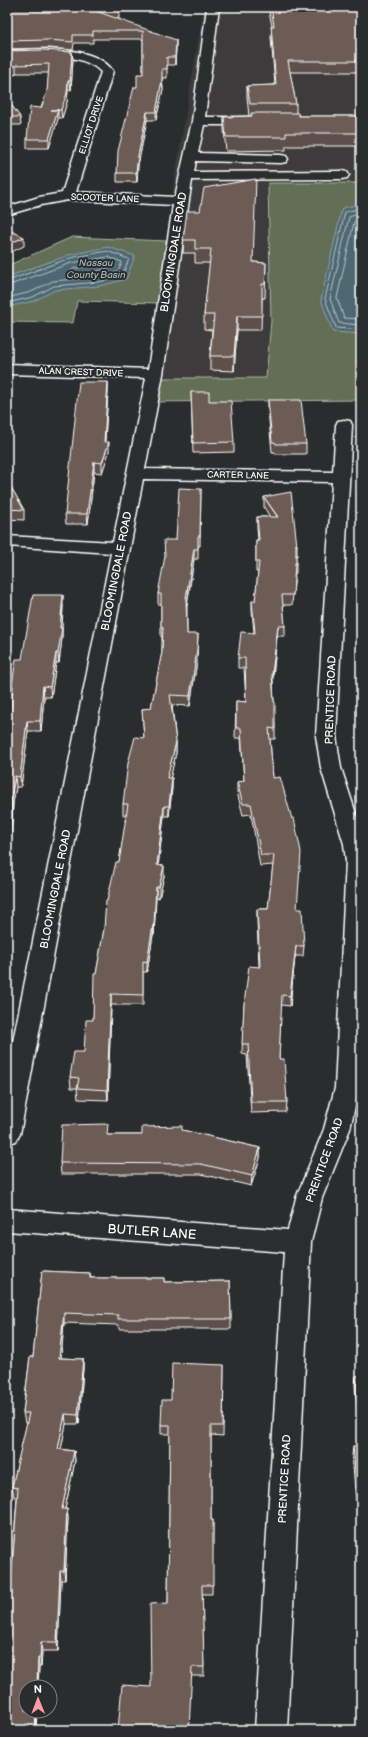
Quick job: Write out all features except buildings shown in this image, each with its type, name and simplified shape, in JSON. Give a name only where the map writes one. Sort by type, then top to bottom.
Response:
[{"type":"street","name":"BLOOMINGDALE ROAD","points":[[7,1134],[155,374],[181,201],[198,121],[213,7]]},
{"type":"street","points":[[7,54],[64,54],[93,60],[108,55]]},
{"type":"street","name":"ELLIOT DRIVE","points":[[68,196],[106,78],[107,71],[104,67],[93,60]]},
{"type":"street","points":[[198,121],[268,121]]},
{"type":"street","points":[[190,157],[281,159]]},
{"type":"street","points":[[186,176],[342,175]]},
{"type":"street","name":"SCOOTER LANE","points":[[7,210],[39,201],[68,196],[181,201]]},
{"type":"street","name":"ALAN CREST DRIVE","points":[[7,369],[155,374]]},
{"type":"street","name":"PRENTICE ROAD","points":[[271,1730],[298,1242],[308,1198],[337,1129],[347,1088],[356,995],[357,861],[352,809],[331,768],[326,736],[341,477],[352,452],[344,425]]},
{"type":"street","name":"CARTER LANE","points":[[135,474],[341,477]]},
{"type":"street","points":[[7,541],[121,548]]},
{"type":"street","name":"BUTLER LANE","points":[[7,1220],[298,1242]]},
{"type":"shaded area","points":[[204,7],[361,7],[361,183],[269,183],[271,321],[266,378],[151,378],[174,182]]},
{"type":"green space","points":[[268,183],[361,183],[361,400],[147,402],[151,378],[266,378],[271,321]]},
{"type":"green space","points":[[72,237],[166,241],[159,303],[77,301],[73,323],[7,322],[7,266]]},
{"type":"water","points":[[361,204],[361,334],[333,332],[321,300],[342,208]]},
{"type":"water","name":"Nassau County Basin","points":[[108,247],[135,256],[126,279],[100,286],[55,290],[34,301],[7,307],[7,277],[69,255]]}]
